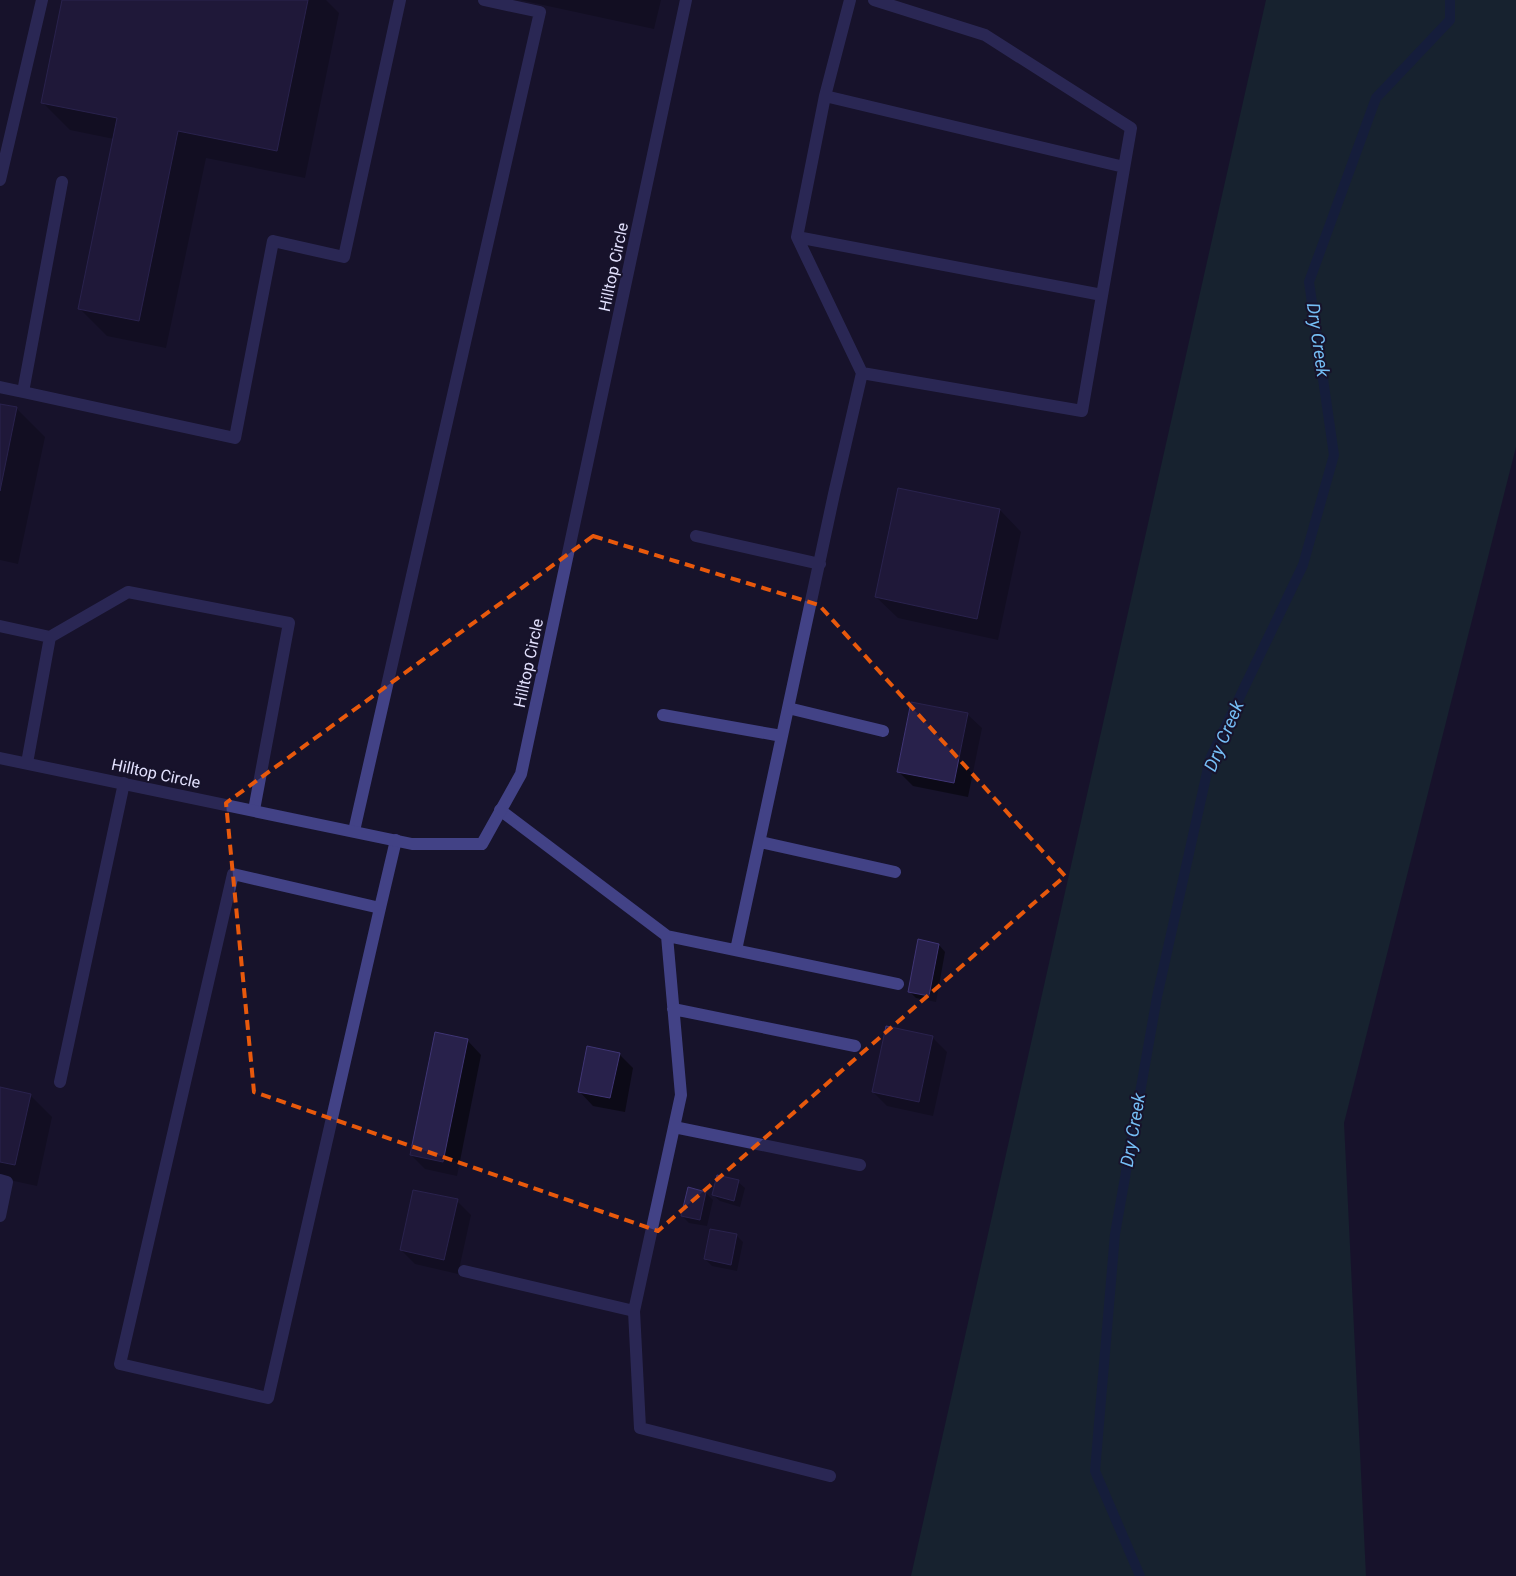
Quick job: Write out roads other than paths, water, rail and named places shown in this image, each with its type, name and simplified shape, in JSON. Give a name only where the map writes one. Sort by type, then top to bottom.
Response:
[{"type":"street","points":[[0,180],[42,0]]},
{"type":"street","points":[[0,387],[235,438],[273,241],[344,257],[400,0]]},
{"type":"street","points":[[354,831],[540,12],[484,0]]},
{"type":"street","name":"Hilltop Circle","points":[[0,758],[412,844],[482,844],[521,774],[686,0]]},
{"type":"street","points":[[736,950],[862,373],[797,237],[825,96],[850,0]]},
{"type":"street","points":[[862,373],[1082,411],[1131,128],[985,35],[874,0]]},
{"type":"street","points":[[825,96],[1124,167]]},
{"type":"street","points":[[24,392],[62,182]]},
{"type":"street","points":[[797,237],[1102,295]]},
{"type":"street","points":[[696,536],[820,564]]},
{"type":"street","points":[[0,626],[50,637],[128,592],[289,622],[254,810]]},
{"type":"street","points":[[27,763],[50,637]]},
{"type":"street","points":[[788,708],[883,731]]},
{"type":"street","points":[[663,715],[782,736]]},
{"type":"street","points":[[60,1082],[124,783]]},
{"type":"street","points":[[500,810],[667,936],[898,984]]},
{"type":"street","points":[[380,908],[232,874],[120,1364],[268,1398],[396,840]]},
{"type":"street","points":[[760,842],[895,872]]},
{"type":"street","points":[[667,936],[681,1095],[634,1311],[640,1428],[830,1476]]},
{"type":"street","points":[[673,1008],[855,1046]]},
{"type":"street","points":[[674,1127],[860,1165]]},
{"type":"street","points":[[0,1180],[7,1182],[0,1216]]},
{"type":"street","points":[[464,1271],[634,1311]]},
{"type":"waterway","name":"Dry Creek","points":[[1140,1576],[1095,1471],[1115,1234],[1157,997],[1210,759],[1303,565],[1334,455],[1309,282],[1376,98],[1450,20],[1450,0]]}]
